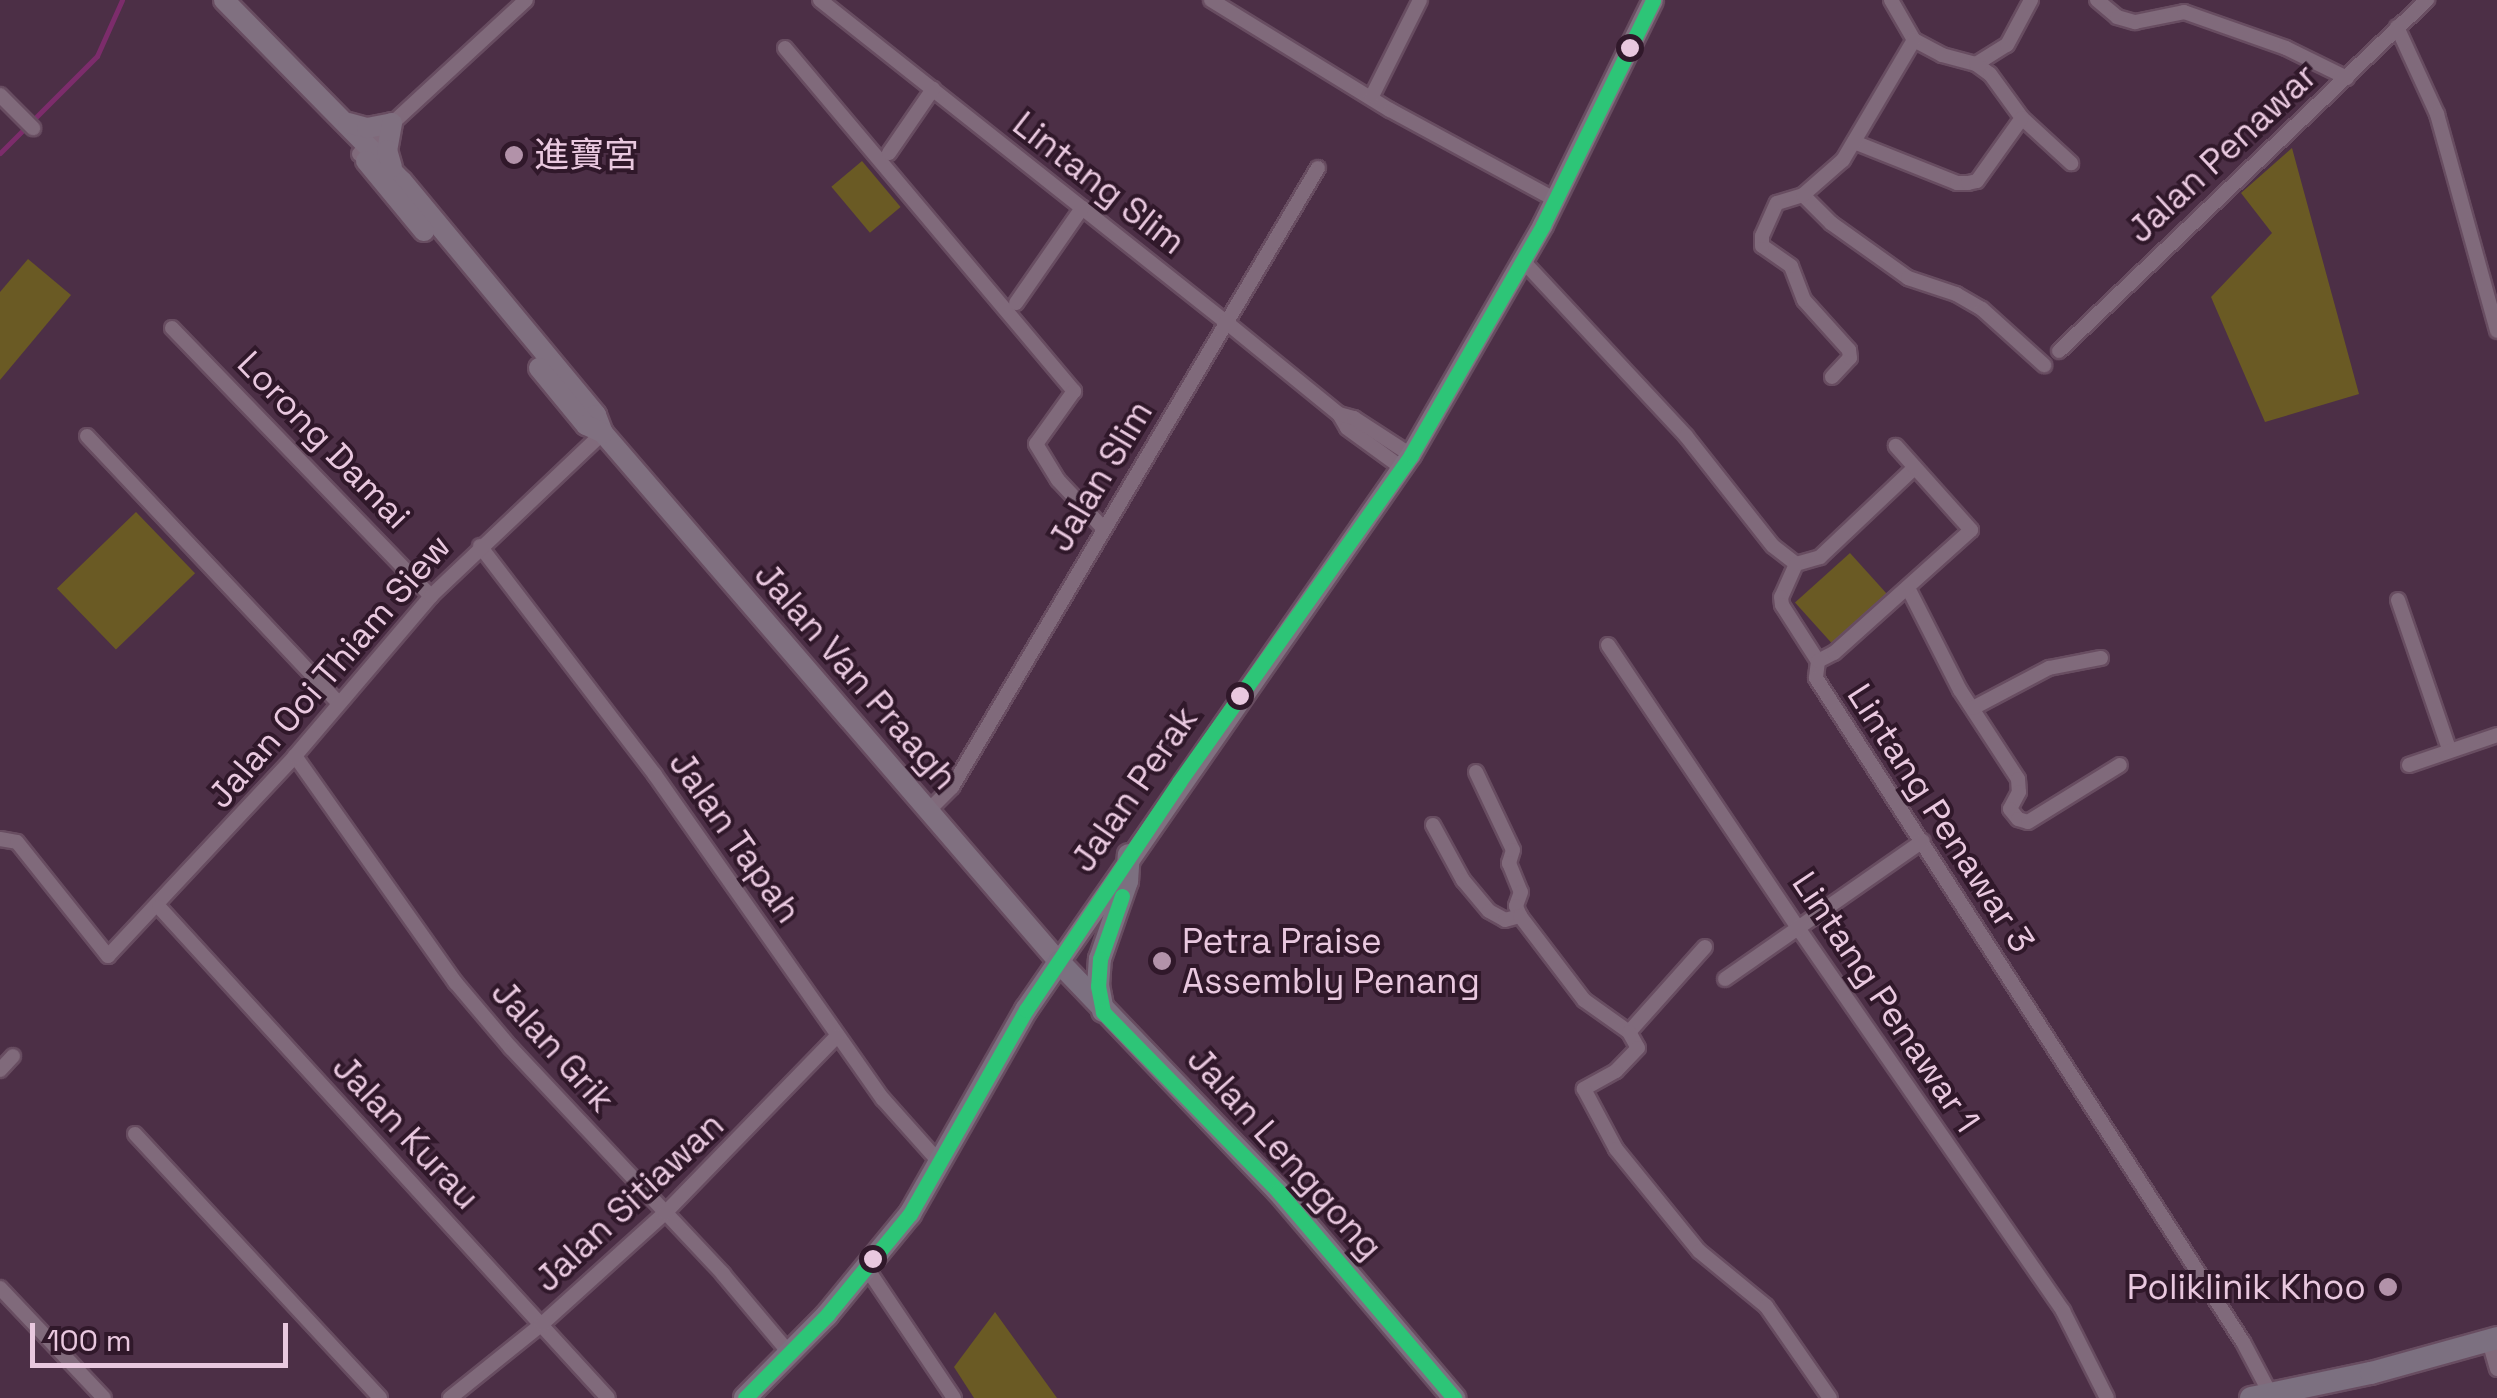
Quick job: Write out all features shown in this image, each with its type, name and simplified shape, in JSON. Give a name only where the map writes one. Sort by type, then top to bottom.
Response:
[{"type":"main road","name":"Jalan Van Praagh","points":[[206,0],[364,149],[394,172],[596,415],[604,432],[1064,967]]},
{"type":"main road","name":"Jalan Van Praagh","points":[[224,0],[346,122],[586,425],[604,432]]},
{"type":"main road","name":"Jalan Perak","points":[[744,1398],[791,1355],[868,1270],[940,1164],[1022,1024],[1026,1010],[1064,967],[1130,855],[1406,462],[1556,200],[1653,0]]},
{"type":"main road","points":[[346,122],[368,128],[392,122],[387,150],[394,172]]},
{"type":"main road","points":[[1103,1012],[1098,986],[1100,959],[1128,881],[1130,855]]},
{"type":"main road","name":"Jalan Lenggong","points":[[1064,967],[1103,1012],[1278,1190],[1454,1398]]},
{"type":"main road","points":[[2264,1396],[2371,1373],[2493,1340]]},
{"type":"street","points":[[364,149],[526,0]]},
{"type":"street","points":[[1211,0],[1390,110],[1556,200]]},
{"type":"street","points":[[1372,96],[1420,0]]},
{"type":"street","points":[[1891,0],[1914,40],[1942,55],[1976,64],[1990,74],[2022,118],[2071,164]]},
{"type":"street","points":[[1976,64],[2007,46],[2031,0]]},
{"type":"street","points":[[2097,0],[2117,18],[2135,22],[2184,12],[2286,48],[2348,78]]},
{"type":"street","name":"Jalan Penawar","points":[[2059,351],[2172,239],[2427,0]]},
{"type":"street","name":"Lintang Slim","points":[[830,3],[1339,414],[1347,428],[1406,462]]},
{"type":"street","points":[[2397,27],[2436,114],[2497,331]]},
{"type":"street","points":[[1832,377],[1850,358],[1849,350],[1804,300],[1791,266],[1760,241],[1777,203],[1803,195],[1825,180],[1854,142],[1914,40]]},
{"type":"street","points":[[786,48],[1074,391],[1039,436],[1038,450],[1104,529]]},
{"type":"street","points":[[890,152],[933,89]]},
{"type":"street","points":[[0,95],[33,128]]},
{"type":"street","points":[[1854,142],[1957,183],[1977,182],[2022,118]]},
{"type":"street","name":"Jalan Slim","points":[[929,810],[952,787],[1318,168]]},
{"type":"street","points":[[1803,195],[1831,223],[1908,278],[1956,294],[1982,310],[2044,365]]},
{"type":"street","points":[[1016,304],[1082,208]]},
{"type":"street","points":[[1523,261],[1648,392],[1773,546],[1796,564],[1820,557],[1914,468]]},
{"type":"street","name":"Lorong Damai","points":[[172,328],[431,596]]},
{"type":"street","name":"Jalan Ooi Thiam Siew","points":[[0,839],[18,842],[108,956],[158,907],[295,756],[431,596],[604,432]]},
{"type":"street","points":[[86,436],[339,704]]},
{"type":"street","points":[[1818,661],[1834,653],[1970,530],[1896,446]]},
{"type":"street","name":"Jalan Tapah","points":[[480,546],[645,760],[916,1141],[940,1164]]},
{"type":"street","name":"Lintang Penawar 3","points":[[1796,564],[1781,597],[1782,606],[1818,661],[1816,678],[2243,1342],[2264,1396]]},
{"type":"street","points":[[1908,588],[2020,785],[2010,804],[2018,819],[2028,822],[2120,765]]},
{"type":"street","points":[[2398,600],[2449,749]]},
{"type":"street","name":"Lintang Penawar 1","points":[[1608,645],[1798,928],[2064,1310],[2107,1398]]},
{"type":"street","points":[[1973,708],[2049,668],[2102,658]]},
{"type":"street","points":[[2409,765],[2497,735]]},
{"type":"street","name":"Jalan Grik","points":[[295,756],[456,983],[724,1274],[791,1355]]},
{"type":"street","points":[[1476,772],[1514,852],[1510,862],[1521,892],[1516,906],[1520,916],[1584,1000],[1630,1032],[1638,1048],[1616,1071],[1584,1089],[1596,1114],[1616,1148],[1699,1251],[1766,1306],[1830,1398]]},
{"type":"street","points":[[1433,825],[1463,880],[1488,911],[1505,920],[1520,916]]},
{"type":"street","points":[[1725,979],[1922,841]]},
{"type":"street","name":"Jalan Kurau","points":[[158,907],[608,1398]]},
{"type":"street","points":[[1630,1032],[1705,947]]},
{"type":"street","name":"Jalan Sitiawan","points":[[450,1398],[542,1324],[665,1213],[838,1036]]},
{"type":"street","points":[[0,1070],[13,1056]]},
{"type":"street","points":[[134,1134],[380,1398]]},
{"type":"street","points":[[868,1270],[954,1398]]},
{"type":"street","points":[[0,1288],[104,1398]]},
{"type":"street","points":[[2493,1340],[2497,1369]]},
{"type":"shaded area","points":[[2292,148],[2359,394],[2265,422],[2211,297],[2272,233],[2241,193]]},
{"type":"shaded area","points":[[862,161],[901,207],[870,233],[831,187]]},
{"type":"shaded area","points":[[28,259],[71,295],[0,380],[0,292]]},
{"type":"shaded area","points":[[136,512],[195,573],[116,650],[57,588]]},
{"type":"shaded area","points":[[1850,553],[1890,598],[1835,647],[1795,603]]},
{"type":"shaded area","points":[[995,1312],[1057,1398],[974,1398],[954,1367]]},
{"type":"waterway","points":[[0,153],[97,56],[122,0]]},
{"type":"transit line","points":[[745,1398],[827,1315],[910,1214],[1026,1010],[1179,782],[1411,455],[1543,225],[1653,0]]},
{"type":"transit line","points":[[1122,896],[1100,959],[1098,986],[1103,1012],[1278,1191],[1454,1398]]},
{"type":"place","name":"進寶宮","points":[[514,155]]},
{"type":"place","name":"Petra Praise Assembly Penang","points":[[1162,961]]},
{"type":"place","name":"Poliklinik Khoo","points":[[2388,1287]]}]
